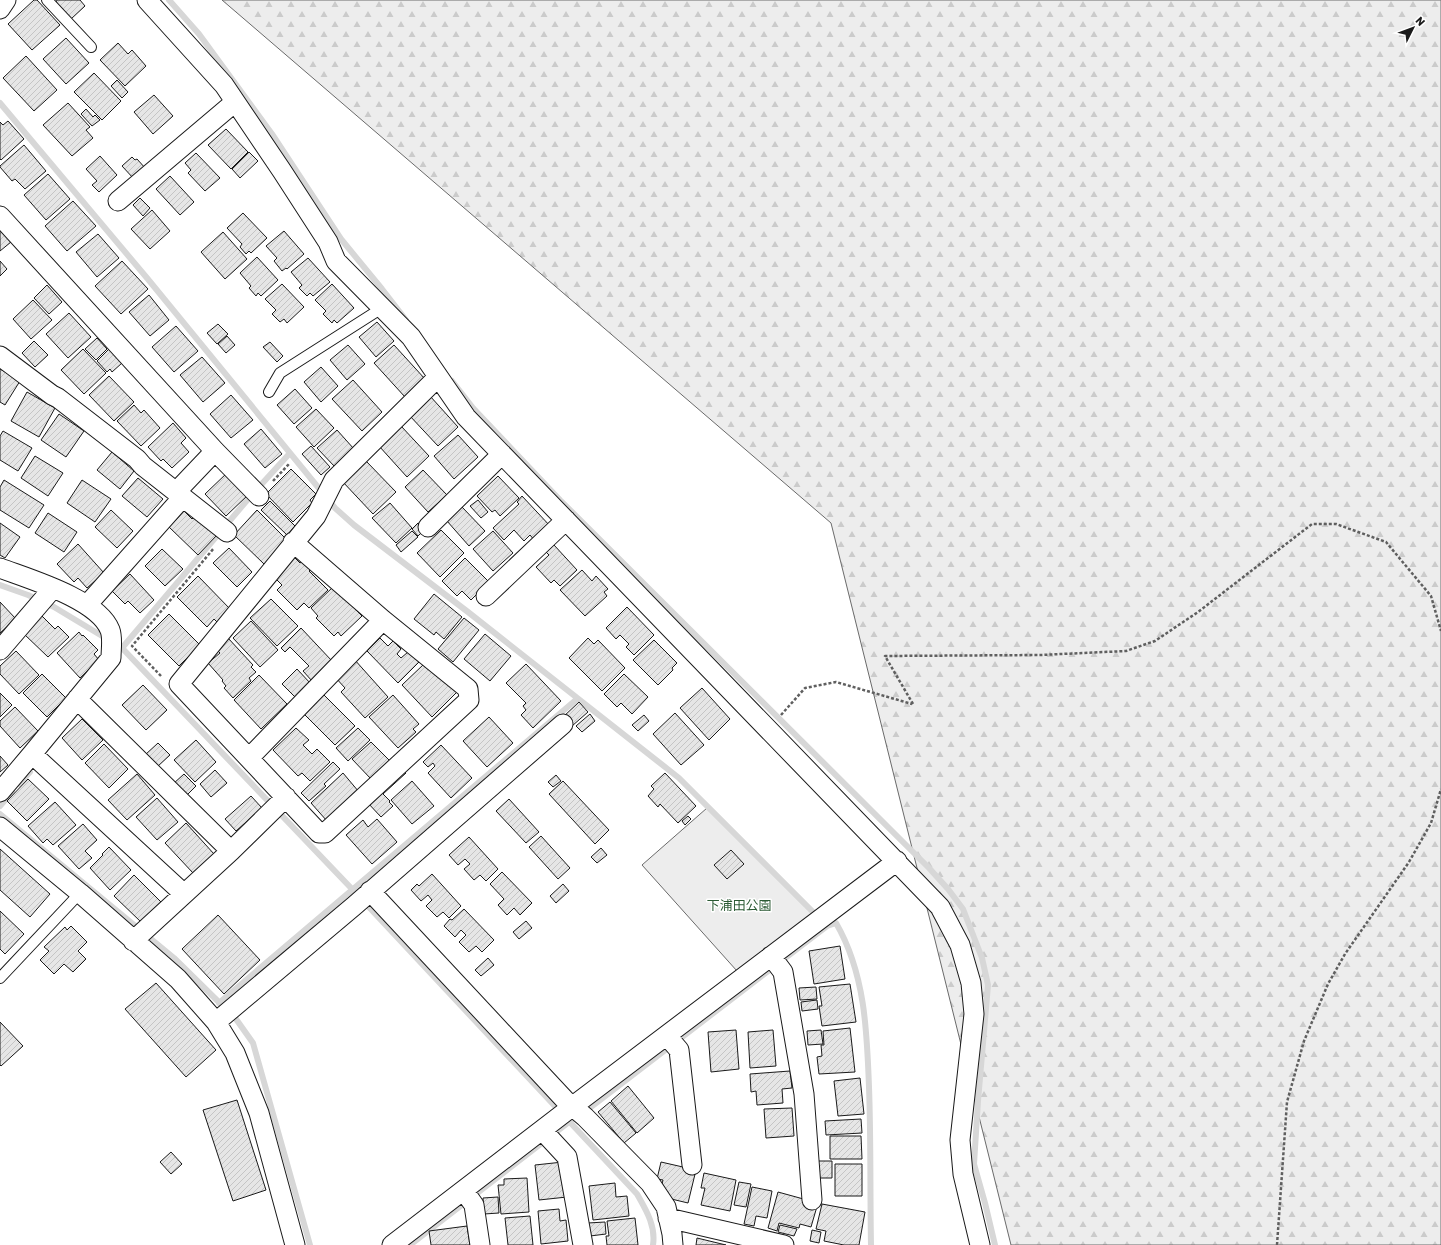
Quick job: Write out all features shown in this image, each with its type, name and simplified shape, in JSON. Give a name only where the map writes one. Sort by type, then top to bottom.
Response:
[{"type":"street","points":[[0,9],[6,0]]},
{"type":"street","points":[[147,0],[224,85],[320,229],[328,242],[336,261],[411,337],[466,417],[940,907],[960,945],[971,983],[974,1014],[960,1140],[963,1174],[980,1245]]},
{"type":"street","points":[[118,201],[235,102]]},
{"type":"street","points":[[0,216],[215,451],[256,493]]},
{"type":"street","points":[[0,356],[58,398],[137,459],[143,466],[180,490],[224,530]]},
{"type":"street","points":[[293,542],[383,620],[468,689],[469,700],[325,833],[318,833],[279,804],[249,758],[179,684],[293,542],[316,516],[334,480],[438,377]]},
{"type":"street","points":[[87,605],[180,490],[215,451]]},
{"type":"street","points":[[428,527],[502,454]]},
{"type":"street","points":[[486,596],[566,520]]},
{"type":"street","points":[[0,568],[45,596],[87,605],[106,622],[111,641],[111,658],[0,792]]},
{"type":"street","points":[[0,650],[45,596]]},
{"type":"street","points":[[249,758],[383,620]]},
{"type":"street","points":[[77,699],[231,850]]},
{"type":"street","points":[[224,1015],[364,897],[563,724]]},
{"type":"street","points":[[32,754],[184,894]]},
{"type":"street","points":[[139,935],[279,804]]},
{"type":"street","points":[[0,827],[80,893],[139,935],[178,979],[224,1015],[236,1053],[259,1113],[296,1245]]},
{"type":"street","points":[[392,1245],[468,1196],[573,1112],[671,1041],[775,961],[820,919],[896,861]]},
{"type":"street","points":[[364,897],[565,1100],[573,1112],[650,1182],[666,1207],[673,1245]]},
{"type":"street","points":[[775,961],[783,972],[804,1094],[812,1200]]},
{"type":"street","points":[[671,1041],[679,1050],[692,1165]]},
{"type":"street","points":[[546,1135],[567,1157],[583,1245]]},
{"type":"street","points":[[468,1196],[474,1205],[480,1245]]},
{"type":"street","points":[[668,1218],[784,1245]]},
{"type":"lane","points":[[47,0],[91,47]]},
{"type":"lane","points":[[269,392],[280,373],[382,308]]},
{"type":"lane","points":[[0,978],[80,893]]},
{"type":"path","points":[[256,493],[288,464]]},
{"type":"path","points":[[783,712],[805,688],[836,682],[913,704],[884,656],[1040,655],[1126,650],[1155,641],[1198,612],[1312,524],[1336,524],[1386,542],[1432,596],[1441,631]]},
{"type":"path","points":[[179,684],[168,683],[132,646],[224,530]]},
{"type":"path","points":[[1276,1245],[1287,1102],[1304,1041],[1328,984],[1345,954],[1409,862],[1431,823],[1441,789]]},
{"type":"green space","points":[[222,0],[1441,0],[1441,1245],[1011,1245],[831,523]]},
{"type":"shaded area","name":"下浦田公園","points":[[707,808],[813,915],[737,971],[642,865]]},
{"type":"building","points":[[34,0],[37,0],[60,25],[32,50],[8,24]]},
{"type":"building","points":[[57,0],[80,0],[85,6],[71,19],[56,2]]},
{"type":"building","points":[[66,38],[89,63],[66,84],[43,59]]},
{"type":"building","points":[[118,43],[128,54],[132,50],[146,66],[125,86],[100,60]]},
{"type":"building","points":[[26,56],[57,90],[34,111],[3,78]]},
{"type":"building","points":[[94,73],[121,101],[102,120],[74,92]]},
{"type":"building","points":[[117,80],[128,92],[122,98],[111,86]]},
{"type":"building","points":[[154,95],[173,116],[153,134],[134,112]]},
{"type":"building","points":[[68,103],[90,127],[86,130],[93,138],[72,156],[43,125]]},
{"type":"building","points":[[86,109],[93,117],[95,115],[100,120],[92,126],[81,114]]},
{"type":"building","points":[[8,121],[24,139],[1,160],[0,122],[3,125]]},
{"type":"building","points":[[226,129],[248,152],[231,169],[208,145]]},
{"type":"building","points":[[24,145],[46,171],[25,189],[15,179],[12,181],[0,167]]},
{"type":"building","points":[[249,152],[258,161],[240,178],[232,169]]},
{"type":"building","points":[[196,153],[220,178],[205,191],[188,173],[191,170],[185,163]]},
{"type":"building","points":[[100,156],[117,175],[99,192],[92,185],[97,181],[86,169]]},
{"type":"building","points":[[132,157],[135,160],[137,159],[146,169],[134,179],[122,166]]},
{"type":"building","points":[[48,174],[70,199],[46,220],[24,195]]},
{"type":"building","points":[[170,176],[194,202],[180,215],[156,189]]},
{"type":"building","points":[[140,198],[150,208],[143,216],[133,205]]},
{"type":"building","points":[[73,201],[96,226],[67,251],[45,226]]},
{"type":"building","points":[[152,210],[170,231],[150,249],[131,229]]},
{"type":"building","points":[[243,213],[267,238],[251,253],[249,251],[246,254],[240,247],[242,244],[227,228]]},
{"type":"building","points":[[0,230],[11,242],[0,251]]},
{"type":"building","points":[[284,231],[304,254],[287,269],[286,268],[282,271],[274,261],[277,258],[266,246]]},
{"type":"building","points":[[223,232],[247,259],[225,279],[201,252]]},
{"type":"building","points":[[98,234],[119,258],[97,277],[76,252]]},
{"type":"building","points":[[257,257],[278,280],[261,296],[258,293],[256,296],[249,288],[251,286],[240,273]]},
{"type":"building","points":[[308,258],[330,282],[313,296],[310,293],[307,296],[299,288],[302,285],[291,272]]},
{"type":"building","points":[[0,261],[7,269],[0,276]]},
{"type":"building","points":[[122,261],[148,289],[121,314],[95,286]]},
{"type":"building","points":[[282,284],[304,307],[287,323],[284,319],[280,322],[272,314],[276,310],[265,299]]},
{"type":"building","points":[[332,284],[354,308],[337,323],[334,320],[332,323],[323,314],[326,311],[315,300]]},
{"type":"building","points":[[47,285],[62,302],[49,314],[34,298]]},
{"type":"building","points":[[149,295],[169,320],[150,336],[129,312]]},
{"type":"building","points":[[33,300],[52,320],[31,339],[13,319]]},
{"type":"building","points":[[69,313],[91,337],[68,358],[46,334]]},
{"type":"building","points":[[377,322],[394,341],[376,357],[359,337]]},
{"type":"building","points":[[218,324],[228,334],[217,344],[207,333]]},
{"type":"building","points":[[176,326],[198,351],[174,372],[152,347]]},
{"type":"building","points":[[227,336],[235,345],[226,353],[218,344]]},
{"type":"building","points":[[97,338],[107,349],[96,360],[85,349]]},
{"type":"building","points":[[34,341],[48,355],[35,367],[22,353]]},
{"type":"building","points":[[270,342],[283,356],[277,362],[263,347]]},
{"type":"building","points":[[348,345],[365,364],[347,380],[330,360]]},
{"type":"building","points":[[394,345],[425,379],[405,397],[374,363]]},
{"type":"building","points":[[83,349],[106,373],[84,394],[61,370]]},
{"type":"building","points":[[109,349],[122,363],[112,372],[110,369],[107,372],[97,361]]},
{"type":"building","points":[[202,357],[225,383],[203,402],[180,375]]},
{"type":"building","points":[[321,367],[338,386],[321,402],[304,382]]},
{"type":"building","points":[[0,369],[20,381],[5,405],[0,402]]},
{"type":"building","points":[[109,376],[134,402],[114,421],[89,395]]},
{"type":"building","points":[[353,380],[382,412],[362,431],[332,399]]},
{"type":"building","points":[[295,389],[312,408],[294,424],[277,405]]},
{"type":"building","points":[[27,392],[55,408],[39,437],[11,421]]},
{"type":"building","points":[[231,395],[253,420],[231,438],[210,414]]},
{"type":"building","points":[[430,396],[458,427],[438,446],[409,415]]},
{"type":"building","points":[[134,405],[141,413],[144,410],[160,428],[141,446],[117,421]]},
{"type":"building","points":[[316,409],[334,428],[314,447],[296,427]]},
{"type":"building","points":[[59,414],[84,431],[66,457],[41,440]]},
{"type":"building","points":[[173,423],[186,438],[181,443],[189,452],[172,468],[163,459],[161,461],[148,447]]},
{"type":"building","points":[[401,426],[429,456],[407,477],[379,446]]},
{"type":"building","points":[[261,429],[282,454],[265,468],[244,444]]},
{"type":"building","points":[[337,430],[354,449],[335,467],[317,448]]},
{"type":"building","points":[[3,431],[32,448],[18,471],[0,460],[0,436]]},
{"type":"building","points":[[458,435],[478,457],[454,479],[434,456]]},
{"type":"building","points":[[311,446],[330,467],[321,475],[302,454]]},
{"type":"building","points":[[112,452],[134,471],[120,489],[97,470]]},
{"type":"building","points":[[35,456],[63,473],[48,496],[21,478]]},
{"type":"building","points":[[366,461],[396,492],[373,514],[342,481]]},
{"type":"building","points":[[291,469],[316,494],[310,500],[312,503],[293,522],[266,494]]},
{"type":"building","points":[[423,470],[447,495],[428,512],[405,487]]},
{"type":"building","points":[[228,472],[249,494],[226,516],[205,494]]},
{"type":"building","points":[[498,476],[519,498],[500,516],[495,510],[492,512],[477,496]]},
{"type":"building","points":[[138,478],[163,499],[147,517],[122,496]]},
{"type":"building","points":[[4,480],[44,505],[29,528],[0,510],[0,487]]},
{"type":"building","points":[[82,480],[111,499],[95,522],[67,503]]},
{"type":"building","points":[[522,496],[551,527],[535,541],[530,535],[524,541],[514,530],[504,540],[493,528],[519,504],[517,502]]},
{"type":"building","points":[[478,500],[488,512],[481,518],[470,506]]},
{"type":"building","points":[[270,501],[295,526],[287,535],[261,510]]},
{"type":"building","points":[[390,503],[412,528],[396,543],[372,518]]},
{"type":"building","points":[[462,507],[485,531],[469,546],[447,521]]},
{"type":"building","points":[[111,510],[133,531],[117,548],[95,527]]},
{"type":"building","points":[[257,510],[287,540],[264,564],[234,535]]},
{"type":"building","points":[[184,511],[192,519],[196,515],[217,535],[198,555],[169,527]]},
{"type":"building","points":[[48,513],[77,532],[64,552],[35,533]]},
{"type":"building","points":[[0,523],[20,537],[5,558],[0,555]]},
{"type":"building","points":[[418,523],[424,530],[418,536],[412,529]]},
{"type":"building","points":[[441,530],[464,553],[440,577],[417,553]]},
{"type":"building","points":[[412,531],[418,537],[401,552],[396,545]]},
{"type":"building","points":[[493,531],[513,553],[493,571],[473,549]]},
{"type":"building","points":[[78,544],[104,573],[87,588],[78,578],[74,582],[57,564]]},
{"type":"building","points":[[554,545],[577,570],[560,586],[554,580],[551,583],[536,567],[549,555],[546,552]]},
{"type":"building","points":[[229,548],[252,572],[237,587],[213,563]]},
{"type":"building","points":[[162,549],[183,569],[165,586],[145,566]]},
{"type":"building","points":[[293,556],[300,563],[302,560],[311,569],[309,571],[328,590],[309,608],[304,603],[297,610],[277,590],[282,585],[276,579],[283,571],[281,568]]},
{"type":"building","points":[[465,558],[489,582],[471,600],[462,591],[457,596],[442,581]]},
{"type":"building","points":[[582,570],[592,581],[596,576],[608,589],[604,592],[607,596],[585,616],[560,590]]},
{"type":"building","points":[[130,574],[154,600],[140,613],[128,601],[125,604],[112,591]]},
{"type":"building","points":[[198,576],[231,610],[218,623],[214,619],[207,627],[177,597]]},
{"type":"building","points":[[333,587],[362,616],[341,636],[338,632],[334,636],[316,618],[318,616],[311,608]]},
{"type":"building","points":[[434,594],[462,617],[444,639],[436,632],[434,635],[414,619]]},
{"type":"building","points":[[271,599],[298,626],[277,646],[250,618]]},
{"type":"building","points":[[0,602],[16,619],[0,633]]},
{"type":"building","points":[[627,607],[654,635],[634,655],[626,647],[629,644],[620,635],[616,639],[606,628]]},
{"type":"building","points":[[169,614],[200,645],[179,666],[148,635]]},
{"type":"building","points":[[42,616],[55,629],[58,626],[69,637],[48,657],[24,634]]},
{"type":"building","points":[[464,618],[479,630],[453,662],[438,649]]},
{"type":"building","points":[[251,621],[278,650],[260,667],[233,638]]},
{"type":"building","points":[[301,628],[332,661],[312,681],[303,671],[309,666],[290,647],[285,652],[281,648]]},
{"type":"building","points":[[79,632],[98,650],[94,654],[99,660],[80,678],[57,653]]},
{"type":"building","points":[[485,634],[511,656],[490,681],[464,659]]},
{"type":"building","points":[[228,638],[253,665],[251,667],[256,672],[249,678],[251,681],[233,698],[224,688],[226,686],[222,681],[223,680],[208,663],[220,653],[216,649]]},
{"type":"building","points":[[380,638],[388,646],[393,641],[401,649],[397,654],[401,658],[408,652],[419,662],[398,683],[367,651]]},
{"type":"building","points":[[588,638],[594,644],[598,640],[625,668],[602,691],[569,658]]},
{"type":"building","points":[[654,640],[677,663],[672,668],[673,670],[658,685],[633,660]]},
{"type":"building","points":[[16,651],[39,675],[19,694],[0,674],[0,666]]},
{"type":"building","points":[[354,659],[388,697],[365,718],[341,692],[345,688],[335,677]]},
{"type":"building","points":[[424,664],[437,677],[440,674],[457,692],[432,717],[402,685]]},
{"type":"building","points":[[526,664],[561,701],[533,728],[521,715],[526,710],[523,706],[526,703],[506,683]]},
{"type":"building","points":[[297,669],[311,684],[296,698],[282,684]]},
{"type":"building","points":[[42,674],[66,698],[47,717],[23,693]]},
{"type":"building","points":[[624,674],[648,697],[632,714],[621,703],[617,707],[604,694]]},
{"type":"building","points":[[259,675],[287,704],[261,729],[234,700]]},
{"type":"building","points":[[143,685],[167,710],[146,730],[122,705]]},
{"type":"building","points":[[702,688],[730,719],[709,740],[680,708]]},
{"type":"building","points":[[0,693],[12,705],[0,717]]},
{"type":"building","points":[[324,695],[355,726],[335,745],[304,714]]},
{"type":"building","points":[[393,695],[419,724],[413,729],[416,732],[398,748],[369,717]]},
{"type":"building","points":[[579,702],[588,712],[572,726],[563,717]]},
{"type":"building","points":[[15,707],[38,731],[20,748],[0,726],[0,721]]},
{"type":"building","points":[[675,713],[704,745],[681,765],[653,734]]},
{"type":"building","points":[[590,714],[595,721],[582,732],[576,726]]},
{"type":"building","points":[[644,715],[649,721],[638,731],[632,725]]},
{"type":"building","points":[[489,717],[513,743],[487,767],[463,741]]},
{"type":"building","points":[[82,719],[103,740],[82,760],[62,738]]},
{"type":"building","points":[[296,728],[309,740],[303,745],[312,754],[317,749],[330,762],[310,781],[302,773],[298,776],[273,750]]},
{"type":"building","points":[[358,728],[370,740],[348,761],[336,748]]},
{"type":"building","points":[[196,740],[216,762],[195,782],[174,760]]},
{"type":"building","points":[[371,742],[390,761],[371,779],[352,759]]},
{"type":"building","points":[[158,743],[170,755],[157,767],[145,755]]},
{"type":"building","points":[[104,744],[128,769],[109,788],[85,763]]},
{"type":"building","points":[[441,745],[472,778],[451,798],[428,773],[435,766],[433,763],[428,767],[423,762]]},
{"type":"building","points":[[0,756],[8,765],[0,772]]},
{"type":"building","points":[[333,762],[340,769],[324,784],[326,786],[309,801],[301,793]]},
{"type":"building","points":[[215,770],[227,783],[211,797],[200,784]]},
{"type":"building","points":[[403,770],[406,773],[383,794],[393,806],[381,817],[367,802]]},
{"type":"building","points":[[343,773],[359,792],[327,821],[311,803]]},
{"type":"building","points":[[665,773],[696,806],[678,823],[660,804],[658,807],[648,796],[654,789],[651,786]]},
{"type":"building","points":[[137,774],[155,795],[127,820],[108,800]]},
{"type":"building","points":[[184,774],[196,786],[186,796],[173,784]]},
{"type":"building","points":[[556,775],[561,781],[553,787],[548,782]]},
{"type":"building","points":[[28,779],[49,799],[27,821],[7,801]]},
{"type":"building","points":[[412,781],[434,806],[412,824],[391,800]]},
{"type":"building","points":[[563,781],[609,830],[595,844],[549,794]]},
{"type":"building","points":[[251,796],[262,808],[236,831],[225,819]]},
{"type":"building","points":[[157,798],[178,822],[157,840],[136,817]]},
{"type":"building","points":[[509,799],[539,832],[526,843],[496,811]]},
{"type":"building","points":[[55,802],[76,825],[53,845],[47,839],[43,843],[28,826]]},
{"type":"building","points":[[688,816],[691,819],[685,825],[682,821]]},
{"type":"building","points":[[377,819],[397,842],[372,864],[346,835],[363,820],[368,827]]},
{"type":"building","points":[[186,823],[214,854],[193,873],[165,843]]},
{"type":"building","points":[[83,824],[97,840],[85,851],[92,858],[79,869],[58,846]]},
{"type":"building","points":[[541,836],[570,868],[558,879],[529,847]]},
{"type":"building","points":[[469,837],[498,869],[486,881],[480,875],[474,880],[464,869],[470,864],[465,859],[458,865],[449,855]]},
{"type":"building","points":[[109,847],[131,870],[110,890],[90,868]]},
{"type":"building","points":[[601,848],[607,855],[597,863],[591,857]]},
{"type":"building","points":[[0,849],[50,894],[30,917],[0,890]]},
{"type":"building","points":[[731,850],[744,864],[727,879],[714,865]]},
{"type":"building","points":[[502,872],[532,903],[520,915],[514,908],[507,915],[498,905],[504,899],[490,884]]},
{"type":"building","points":[[432,874],[461,906],[449,918],[443,912],[437,917],[426,906],[432,900],[428,895],[421,901],[411,890],[417,884],[419,886]]},
{"type":"building","points":[[134,875],[161,902],[141,922],[114,896]]},
{"type":"building","points":[[563,884],[569,891],[556,903],[550,896]]},
{"type":"building","points":[[464,909],[494,940],[482,952],[476,946],[469,952],[459,942],[466,935],[461,930],[455,937],[444,926],[450,919],[452,920]]},
{"type":"building","points":[[0,911],[24,934],[5,954],[0,949]]},
{"type":"building","points":[[218,915],[260,960],[224,994],[182,949]]},
{"type":"building","points":[[526,921],[532,928],[519,939],[513,932]]},
{"type":"building","points":[[71,926],[87,942],[78,951],[86,959],[73,972],[64,964],[54,974],[40,960],[49,951],[44,947],[65,927],[67,930]]},
{"type":"building","points":[[840,946],[845,979],[814,984],[809,951]]},
{"type":"building","points":[[488,958],[494,965],[481,976],[475,970]]},
{"type":"building","points":[[156,983],[216,1050],[186,1077],[125,1009]]},
{"type":"building","points":[[850,984],[856,1022],[822,1026],[819,1006],[822,1006],[819,987]]},
{"type":"building","points":[[816,987],[817,999],[800,1000],[799,988]]},
{"type":"building","points":[[817,1000],[818,1009],[802,1011],[801,1002]]},
{"type":"building","points":[[0,1022],[23,1046],[1,1066],[0,1065]]},
{"type":"building","points":[[850,1028],[855,1072],[819,1074],[817,1057],[822,1056],[821,1045],[824,1045],[823,1031]]},
{"type":"building","points":[[736,1030],[739,1069],[711,1072],[708,1032]]},
{"type":"building","points":[[773,1030],[776,1066],[750,1068],[748,1032]]},
{"type":"building","points":[[821,1030],[823,1044],[808,1045],[807,1031]]},
{"type":"building","points":[[790,1071],[792,1088],[782,1089],[783,1103],[757,1105],[756,1091],[751,1092],[750,1074]]},
{"type":"building","points":[[860,1078],[864,1114],[838,1116],[834,1081]]},
{"type":"building","points":[[628,1086],[654,1118],[637,1133],[611,1101]]},
{"type":"building","points":[[237,1100],[266,1190],[233,1201],[203,1110]]},
{"type":"building","points":[[610,1102],[636,1133],[624,1143],[598,1112]]},
{"type":"building","points":[[792,1108],[794,1136],[766,1138],[764,1109]]},
{"type":"building","points":[[861,1119],[862,1133],[826,1135],[825,1121]]},
{"type":"building","points":[[830,1136],[861,1136],[862,1159],[830,1159]]},
{"type":"building","points":[[171,1152],[182,1164],[171,1174],[160,1162]]},
{"type":"building","points":[[817,1161],[832,1161],[832,1178],[817,1178]]},
{"type":"building","points":[[563,1162],[567,1197],[539,1200],[535,1165]]},
{"type":"building","points":[[661,1162],[696,1170],[688,1203],[659,1196],[663,1180],[657,1179]]},
{"type":"building","points":[[835,1164],[862,1164],[862,1196],[835,1196]]},
{"type":"building","points":[[704,1173],[736,1180],[730,1211],[701,1205],[705,1188],[701,1188]]},
{"type":"building","points":[[527,1178],[529,1212],[501,1214],[498,1185],[504,1185],[504,1179]]},
{"type":"building","points":[[739,1182],[751,1184],[746,1207],[734,1205]]},
{"type":"building","points":[[615,1183],[616,1197],[627,1196],[629,1216],[593,1220],[589,1186]]},
{"type":"building","points":[[752,1187],[772,1191],[767,1218],[756,1216],[754,1226],[744,1224]]},
{"type":"building","points":[[778,1192],[818,1203],[811,1227],[800,1224],[799,1228],[779,1223],[777,1231],[768,1228]]},
{"type":"building","points":[[498,1197],[499,1213],[484,1214],[483,1198]]},
{"type":"building","points":[[822,1204],[865,1212],[859,1245],[844,1245],[824,1241],[826,1231],[816,1229]]},
{"type":"building","points":[[559,1209],[560,1221],[566,1220],[568,1241],[541,1244],[538,1211]]},
{"type":"building","points":[[530,1216],[533,1245],[508,1245],[505,1218]]},
{"type":"building","points":[[635,1218],[638,1245],[607,1245],[606,1236],[609,1236],[607,1221]]},
{"type":"building","points":[[605,1222],[606,1234],[590,1236],[588,1223]]},
{"type":"building","points":[[780,1225],[797,1229],[794,1236],[778,1232]]},
{"type":"building","points":[[467,1226],[470,1245],[431,1245],[429,1231]]},
{"type":"building","points":[[812,1230],[821,1232],[819,1243],[810,1241]]},
{"type":"building","points":[[697,1238],[726,1245],[696,1245]]},
{"type":"waterway","points":[[169,0],[199,34],[272,134],[341,239],[406,320]]},
{"type":"waterway","points":[[0,103],[147,278],[335,508],[354,525],[468,612],[679,778],[827,926]]},
{"type":"waterway","points":[[452,381],[473,408],[560,500],[929,868],[948,889],[963,909],[982,958],[988,985],[974,1164],[995,1245]]},
{"type":"waterway","points":[[122,648],[249,498],[290,453]]},
{"type":"waterway","points":[[0,585],[28,595],[54,607],[122,648],[352,889],[637,1194],[652,1225],[654,1238],[653,1245]]},
{"type":"waterway","points":[[219,1003],[577,699]]},
{"type":"waterway","points":[[19,784],[30,772]]},
{"type":"waterway","points":[[0,806],[12,792]]},
{"type":"waterway","points":[[0,814],[174,958],[236,1019],[253,1043],[310,1245]]},
{"type":"waterway","points":[[583,1113],[827,926],[836,923],[846,942],[853,962],[863,1003],[870,1107],[871,1245]]},
{"type":"waterway","points":[[410,1245],[573,1119]]}]
